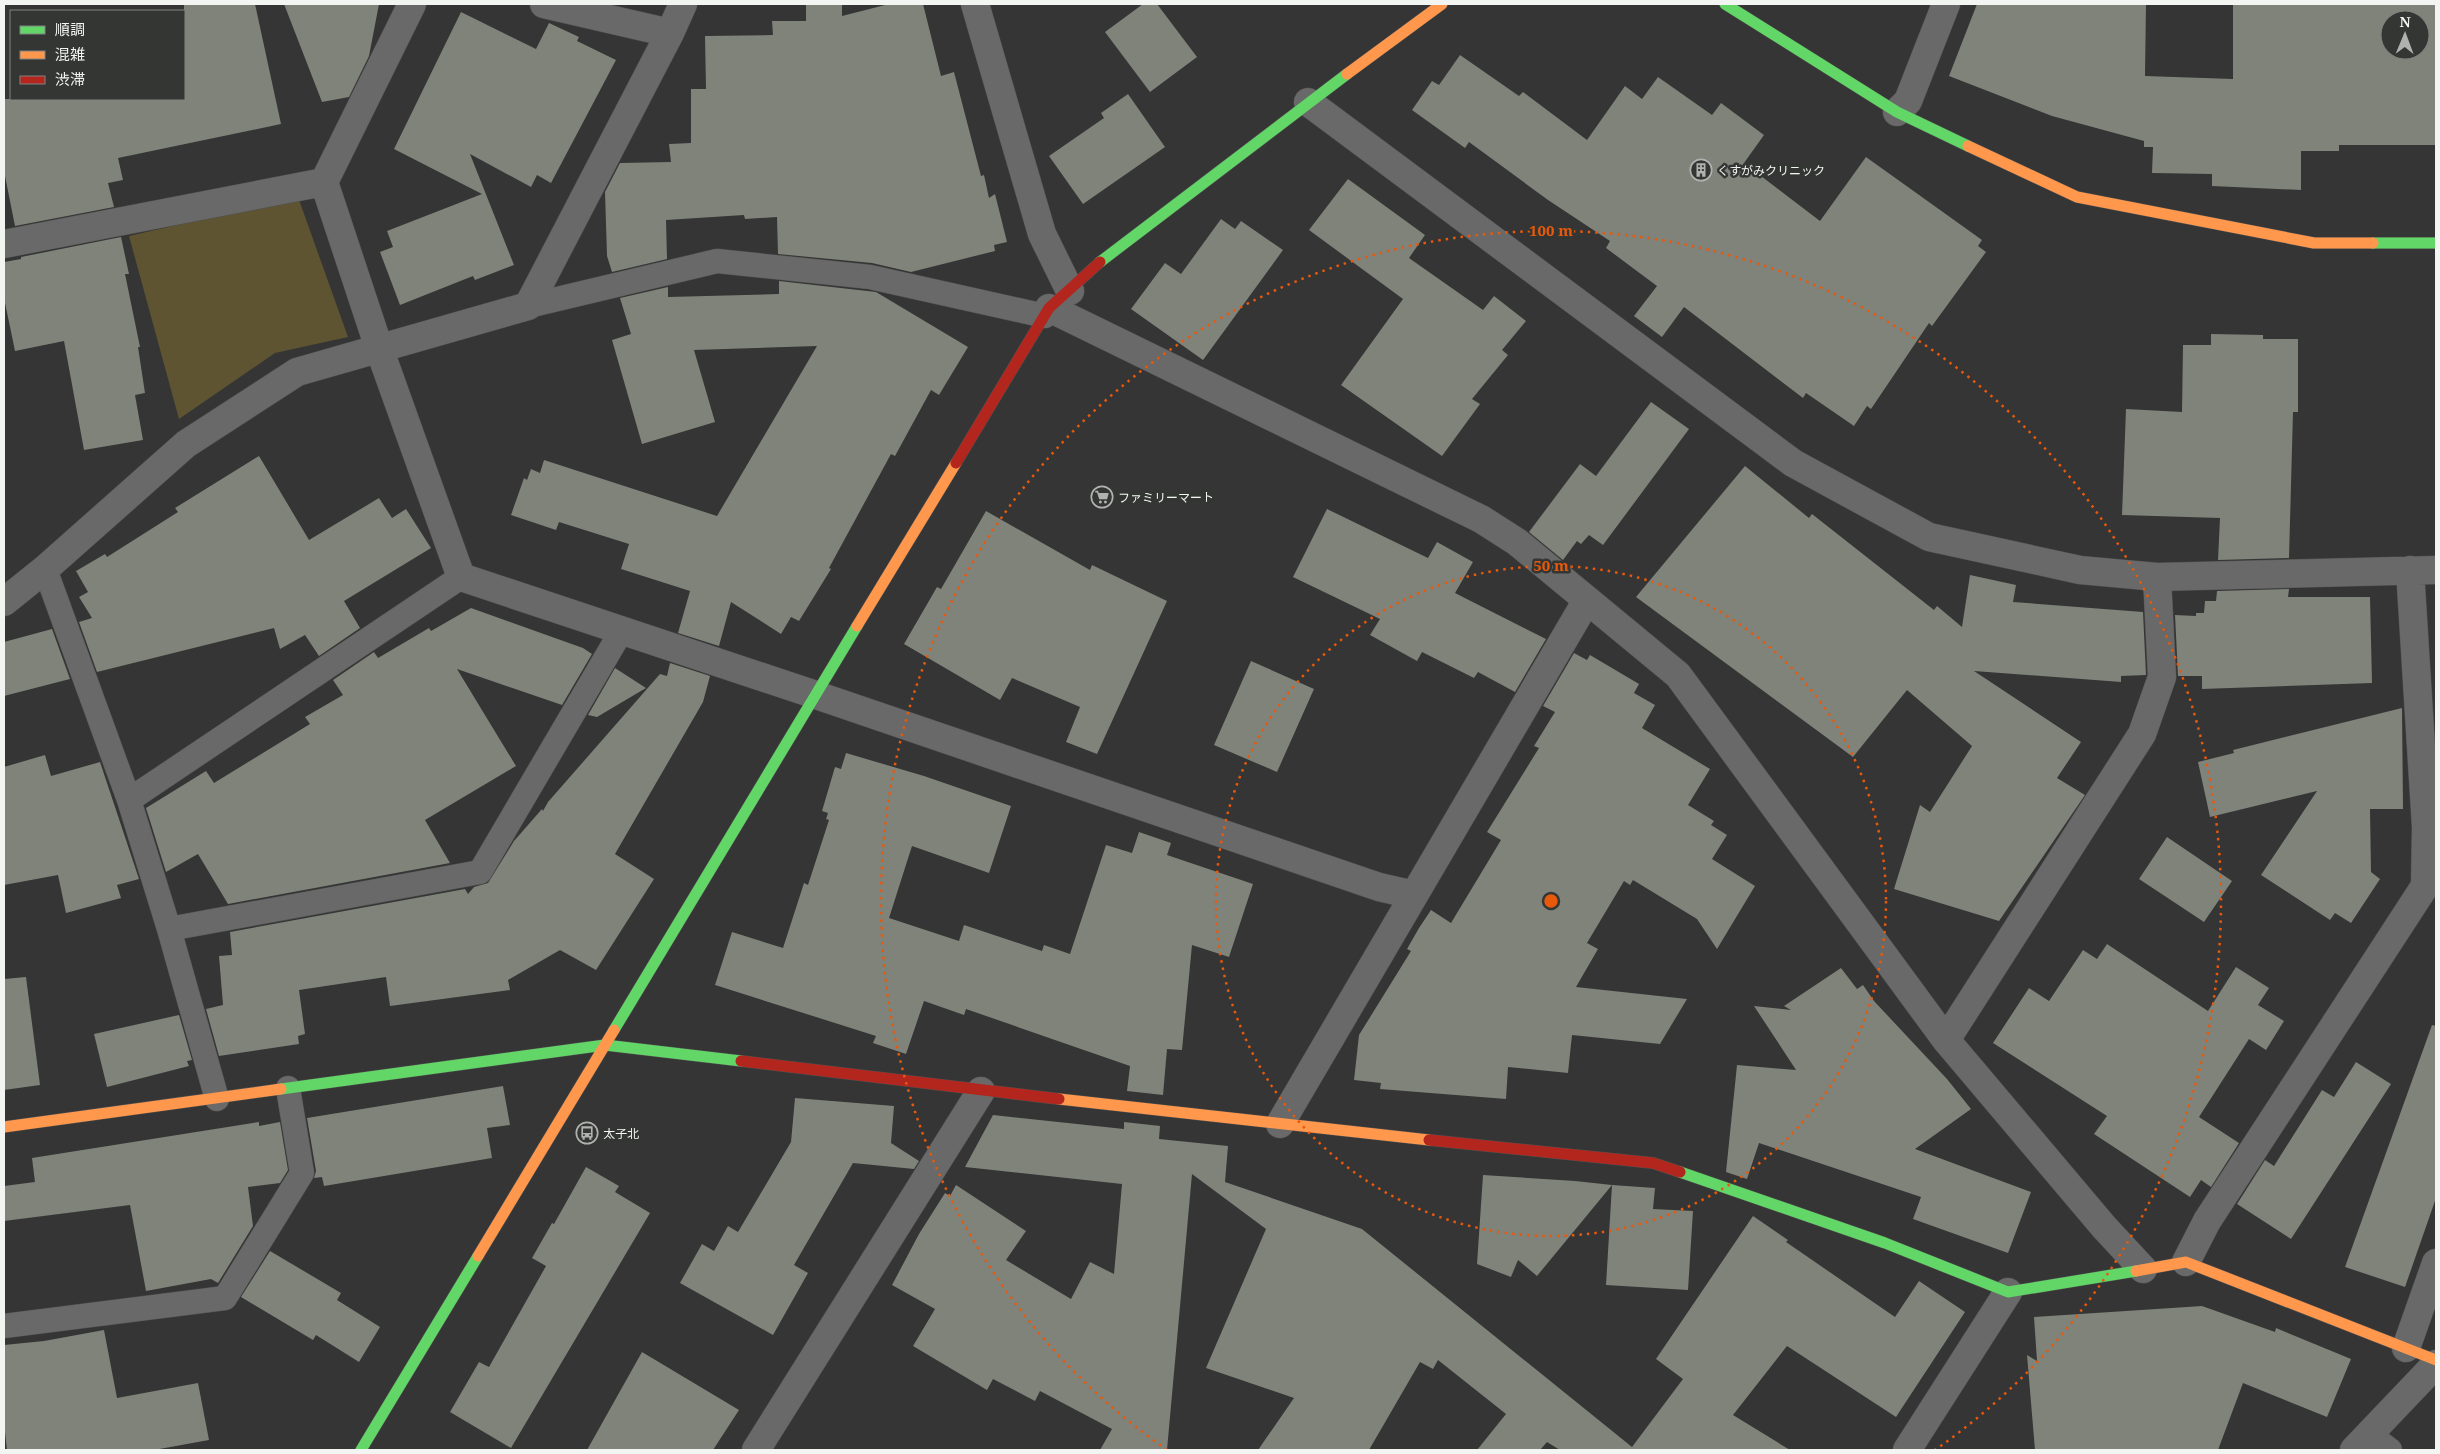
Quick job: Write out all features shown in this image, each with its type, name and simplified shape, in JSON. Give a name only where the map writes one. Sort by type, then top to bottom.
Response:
[{"type":"street","points":[[412,4],[324,182],[379,348],[461,578],[816,695],[1379,887],[1414,894]]},
{"type":"street","points":[[544,4],[670,33]]},
{"type":"street","points":[[4,602],[45,570],[186,444],[297,372],[528,306],[670,33],[683,4]]},
{"type":"street","points":[[975,4],[1042,234],[1070,291]]},
{"type":"street","points":[[361,1450],[1047,312],[1094,267],[1308,102],[1442,4]]},
{"type":"street","points":[[1725,4],[1897,112],[2077,197],[2314,243],[2436,243]]},
{"type":"street","points":[[1897,112],[1908,101],[1946,4]]},
{"type":"street","points":[[1308,102],[1793,463],[1929,537],[2080,570],[2157,577],[2423,570],[2426,827],[2431,886],[2207,1221],[2186,1262]]},
{"type":"street","points":[[4,244],[324,182]]},
{"type":"street","points":[[1047,312],[1481,519],[1517,542],[1678,675],[1946,1040],[2104,1227],[2143,1269]]},
{"type":"street","points":[[1946,1040],[2142,734],[2162,677],[2157,577]]},
{"type":"street","points":[[1280,1124],[1587,600]]},
{"type":"street","points":[[4,1127],[605,1046],[981,1091],[1653,1163],[1885,1243],[2008,1292],[2186,1262],[2436,1360]]},
{"type":"street","points":[[756,1450],[981,1091]]},
{"type":"street","points":[[2406,1348],[2436,1263]]},
{"type":"street","points":[[1907,1450],[2008,1292]]},
{"type":"street","points":[[2371,1445],[2436,1364]]},
{"type":"lane","points":[[528,306],[717,262],[870,277],[1047,312]]},
{"type":"lane","points":[[45,570],[129,800],[169,929],[217,1099]]},
{"type":"lane","points":[[129,800],[461,578]]},
{"type":"lane","points":[[169,929],[480,872],[622,630]]},
{"type":"lane","points":[[4,1326],[225,1298],[302,1173],[288,1088]]},
{"type":"shaded area","points":[[298,197],[348,337],[275,353],[179,419],[129,236]]},
{"type":"building","points":[[184,4],[255,4],[281,124],[118,158],[123,180],[108,183],[114,207],[15,226],[4,171],[4,99],[185,100]]},
{"type":"building","points":[[284,4],[379,4],[369,56],[349,97],[322,102]]},
{"type":"building","points":[[806,4],[842,4],[842,16],[889,4],[923,4],[941,76],[954,72],[981,176],[984,175],[989,198],[995,194],[1007,242],[994,245],[995,251],[911,272],[872,263],[778,254],[777,217],[745,219],[744,215],[666,220],[667,259],[612,272],[607,256],[605,192],[620,163],[671,162],[669,144],[691,143],[691,89],[706,89],[705,36],[773,35],[772,21],[806,21]]},
{"type":"building","points":[[1143,4],[1157,4],[1197,57],[1150,92],[1105,32]]},
{"type":"building","points":[[1977,4],[2146,4],[2145,76],[2233,79],[2233,4],[2435,4],[2436,145],[2339,145],[2339,151],[2301,151],[2301,190],[2212,186],[2212,174],[2152,173],[2153,147],[2144,147],[2144,141],[2052,116],[1949,76]]},
{"type":"building","points":[[461,12],[536,49],[549,23],[579,37],[577,41],[616,60],[551,183],[537,175],[531,187],[470,154],[514,265],[475,280],[473,276],[400,305],[380,252],[393,247],[387,231],[482,194],[394,149]]},
{"type":"building","points":[[1460,55],[1519,96],[1523,92],[1587,140],[1625,86],[1642,99],[1658,77],[1712,115],[1721,103],[1764,135],[1744,163],[1820,221],[1866,157],[1982,240],[1978,246],[1986,252],[1932,326],[1929,323],[1871,409],[1867,406],[1854,426],[1806,393],[1803,398],[1684,307],[1662,337],[1634,316],[1657,286],[1606,248],[1610,241],[1548,200],[1469,142],[1465,148],[1412,110],[1432,81],[1439,85]]},
{"type":"building","points":[[1128,94],[1165,147],[1083,204],[1049,156],[1104,118],[1101,113]]},
{"type":"building","points":[[1348,179],[1425,235],[1409,258],[1483,310],[1494,296],[1526,321],[1502,350],[1508,355],[1472,399],[1480,404],[1442,456],[1341,385],[1403,299],[1309,230]]},
{"type":"building","points":[[1221,219],[1235,229],[1241,221],[1283,250],[1203,360],[1131,309],[1165,263],[1181,274]]},
{"type":"building","points":[[121,237],[129,274],[125,274],[140,347],[138,347],[145,393],[135,395],[143,440],[84,450],[64,341],[15,351],[4,298],[4,262]]},
{"type":"building","points":[[779,281],[876,292],[968,347],[939,395],[931,390],[895,456],[891,454],[829,568],[831,569],[799,621],[791,617],[781,634],[731,602],[719,646],[678,633],[690,591],[621,569],[629,544],[559,522],[556,530],[511,515],[524,478],[527,480],[531,469],[540,473],[544,460],[717,516],[817,346],[694,350],[715,422],[642,444],[612,340],[631,334],[620,298],[668,287],[668,297],[779,294]]},
{"type":"building","points":[[2211,334],[2263,335],[2263,339],[2298,339],[2298,412],[2293,412],[2289,558],[2218,560],[2220,518],[2122,515],[2126,409],[2182,412],[2183,345],[2211,345]]},
{"type":"building","points":[[1651,402],[1689,429],[1603,545],[1589,535],[1581,544],[1577,541],[1563,560],[1529,532],[1580,464],[1596,476]]},
{"type":"building","points":[[259,456],[309,540],[379,498],[392,518],[406,509],[431,548],[344,601],[360,628],[319,656],[305,635],[280,649],[274,628],[97,672],[79,622],[92,618],[79,597],[88,592],[76,571],[105,554],[107,557],[178,512],[175,508]]},
{"type":"building","points":[[1745,466],[1809,518],[1812,514],[1934,610],[1937,606],[1962,627],[1970,575],[2016,585],[2013,602],[2143,612],[2146,675],[2121,676],[2121,682],[1974,671],[2081,742],[2057,778],[2085,795],[1999,921],[1894,889],[1920,805],[1930,812],[1972,746],[1907,690],[1853,757],[1636,597]]},
{"type":"building","points":[[1327,509],[1428,558],[1437,542],[1473,562],[1455,593],[1546,639],[1515,692],[1478,672],[1474,678],[1422,652],[1417,661],[1370,635],[1380,619],[1293,577]]},
{"type":"building","points":[[986,511],[1090,570],[1092,565],[1167,601],[1097,754],[1066,742],[1080,707],[1012,678],[1000,700],[904,644],[937,587],[941,589]]},
{"type":"building","points":[[2289,589],[2288,597],[2370,597],[2372,683],[2202,689],[2202,676],[2178,676],[2175,615],[2196,616],[2196,613],[2204,613],[2205,601],[2216,601],[2217,591]]},
{"type":"building","points":[[471,608],[583,648],[592,654],[562,705],[457,669],[516,766],[425,820],[450,863],[228,904],[198,854],[166,872],[146,808],[206,771],[214,783],[310,724],[305,717],[343,695],[333,680],[374,652],[378,658],[429,628],[431,631]]},
{"type":"building","points":[[52,629],[70,679],[4,696],[4,642]]},
{"type":"building","points":[[1574,653],[1587,660],[1590,655],[1639,684],[1634,693],[1655,705],[1642,728],[1710,769],[1688,805],[1714,821],[1711,825],[1727,835],[1712,859],[1755,886],[1717,949],[1697,919],[1633,880],[1630,885],[1624,881],[1587,943],[1598,949],[1576,987],[1687,999],[1660,1044],[1572,1035],[1568,1073],[1508,1067],[1506,1099],[1380,1089],[1381,1083],[1354,1080],[1359,1035],[1411,951],[1407,949],[1419,928],[1431,910],[1451,923],[1501,840],[1487,832],[1539,748],[1534,746],[1555,712],[1543,706]]},
{"type":"building","points":[[1251,661],[1314,689],[1277,772],[1214,745]]},
{"type":"building","points":[[670,663],[710,676],[703,702],[615,854],[654,879],[596,970],[560,950],[508,980],[510,990],[390,1006],[386,977],[299,990],[305,1034],[298,1036],[299,1044],[219,1056],[206,1009],[223,1005],[219,956],[232,955],[230,932],[465,889],[468,894],[474,887],[488,883],[514,841],[542,809],[543,811],[548,802],[660,674],[667,676]]},
{"type":"building","points":[[615,668],[646,688],[597,717],[588,715]]},
{"type":"building","points":[[2402,708],[2403,809],[2370,809],[2371,872],[2380,879],[2351,923],[2335,913],[2330,920],[2261,875],[2317,791],[2210,817],[2198,762],[2234,753],[2233,750]]},
{"type":"building","points":[[846,753],[924,776],[1011,806],[989,873],[912,846],[889,918],[959,941],[964,925],[1042,951],[1044,945],[1070,954],[1106,845],[1132,853],[1139,832],[1171,843],[1167,855],[1253,884],[1229,957],[1192,945],[1182,1050],[1167,1049],[1163,1095],[1127,1091],[1130,1066],[966,1009],[964,1015],[924,1001],[906,1054],[873,1043],[876,1036],[715,985],[732,932],[783,948],[804,883],[808,885],[829,820],[826,819],[828,813],[822,811],[835,767],[841,769]]},
{"type":"building","points":[[45,755],[51,776],[100,762],[139,879],[117,885],[121,898],[66,913],[58,875],[4,885],[4,767]]},
{"type":"building","points":[[2167,837],[2232,881],[2204,922],[2139,879]]},
{"type":"building","points":[[2107,944],[2208,1011],[2236,967],[2269,988],[2258,1005],[2284,1021],[2266,1050],[2249,1039],[2199,1117],[2239,1143],[2211,1187],[2201,1180],[2190,1197],[2094,1134],[2107,1116],[1993,1043],[2029,988],[2049,1001],[2083,950],[2097,959]]},
{"type":"building","points":[[1841,968],[1857,989],[1863,985],[1874,1001],[1947,1079],[1971,1109],[1915,1149],[2031,1192],[2008,1253],[1913,1219],[1921,1197],[1759,1143],[1747,1179],[1726,1172],[1737,1065],[1796,1070],[1754,1006],[1791,1010],[1784,1006]]},
{"type":"building","points":[[26,977],[40,1085],[4,1090],[4,979]]},
{"type":"building","points":[[179,1015],[192,1060],[187,1061],[189,1066],[107,1087],[94,1034]]},
{"type":"building","points":[[2432,1025],[2436,1026],[2436,1198],[2405,1287],[2345,1267]]},
{"type":"building","points":[[2356,1062],[2391,1084],[2291,1239],[2237,1204],[2265,1160],[2274,1166],[2322,1090],[2334,1097]]},
{"type":"building","points":[[503,1086],[510,1125],[487,1128],[492,1158],[324,1186],[322,1177],[314,1178],[316,1171],[307,1118]]},
{"type":"building","points":[[795,1098],[894,1106],[891,1143],[919,1161],[914,1169],[853,1163],[794,1265],[808,1273],[773,1335],[680,1283],[702,1244],[714,1251],[728,1226],[738,1232],[791,1142]]},
{"type":"building","points":[[993,1115],[1124,1129],[1124,1122],[1160,1126],[1159,1139],[1228,1146],[1225,1182],[1362,1229],[1632,1447],[1683,1379],[1656,1359],[1753,1216],[1788,1240],[1786,1242],[1895,1317],[1919,1281],[1965,1312],[1896,1417],[1787,1346],[1733,1415],[1790,1450],[1560,1450],[1547,1442],[1540,1450],[1477,1450],[1506,1414],[1438,1360],[1433,1369],[1420,1362],[1369,1450],[1258,1450],[1294,1398],[1206,1368],[1266,1229],[1192,1174],[1167,1450],[1100,1450],[1112,1429],[1040,1391],[1035,1401],[993,1379],[987,1390],[913,1346],[935,1309],[892,1285],[919,1234],[945,1193],[950,1196],[956,1185],[1026,1231],[1006,1260],[1071,1299],[1090,1262],[1114,1274],[1122,1184],[965,1167]]},
{"type":"building","points":[[259,1122],[259,1126],[280,1122],[288,1170],[280,1183],[248,1187],[253,1226],[218,1283],[211,1279],[146,1291],[130,1205],[4,1221],[4,1186],[35,1182],[32,1158]]},
{"type":"building","points":[[586,1167],[619,1186],[615,1192],[650,1213],[511,1448],[450,1412],[479,1362],[489,1367],[546,1266],[532,1258],[552,1223],[554,1224]]},
{"type":"building","points":[[1483,1175],[1612,1185],[1537,1276],[1518,1260],[1511,1277],[1477,1264]]},
{"type":"building","points":[[1612,1185],[1655,1188],[1653,1209],[1693,1211],[1688,1290],[1606,1285]]},
{"type":"building","points":[[270,1251],[341,1293],[337,1300],[380,1327],[359,1362],[316,1335],[313,1340],[241,1297]]},
{"type":"building","points":[[2202,1306],[2275,1332],[2276,1328],[2351,1359],[2327,1417],[2243,1383],[2218,1450],[2035,1450],[2027,1355],[2037,1361],[2034,1317]]},
{"type":"building","points":[[104,1330],[117,1398],[198,1383],[209,1440],[154,1450],[7,1450],[4,1423],[4,1345],[44,1341]]},
{"type":"building","points":[[642,1352],[739,1410],[713,1450],[587,1450]]},
{"type":"traffic: fast","points":[[1725,4],[1897,112],[1968,146]]},
{"type":"traffic: fast","points":[[1100,262],[1347,74]]},
{"type":"traffic: fast","points":[[2373,243],[2436,243]]},
{"type":"traffic: fast","points":[[614,1030],[857,626]]},
{"type":"traffic: fast","points":[[281,1089],[605,1045],[741,1061]]},
{"type":"traffic: fast","points":[[1680,1172],[1885,1243],[2008,1292],[2136,1271]]},
{"type":"traffic: fast","points":[[361,1450],[478,1256]]},
{"type":"traffic: slow","points":[[1347,74],[1442,4]]},
{"type":"traffic: slow","points":[[1968,146],[2077,197],[2314,243],[2373,243]]},
{"type":"traffic: slow","points":[[857,626],[956,463]]},
{"type":"traffic: slow","points":[[478,1256],[614,1030]]},
{"type":"traffic: slow","points":[[4,1127],[281,1089]]},
{"type":"traffic: slow","points":[[1059,1099],[1429,1140]]},
{"type":"traffic: slow","points":[[2136,1271],[2186,1262],[2436,1360]]},
{"type":"traffic: jam","points":[[956,463],[1049,308],[1100,262]]},
{"type":"traffic: jam","points":[[741,1061],[1059,1099]]},
{"type":"traffic: jam","points":[[1429,1140],[1653,1163],[1680,1172]]},
{"type":"place","name":"くすがみクリニック","points":[[1701,170]]},
{"type":"place","name":"ファミリーマート","points":[[1102,497]]},
{"type":"place","name":"太子北","points":[[587,1133]]}]
